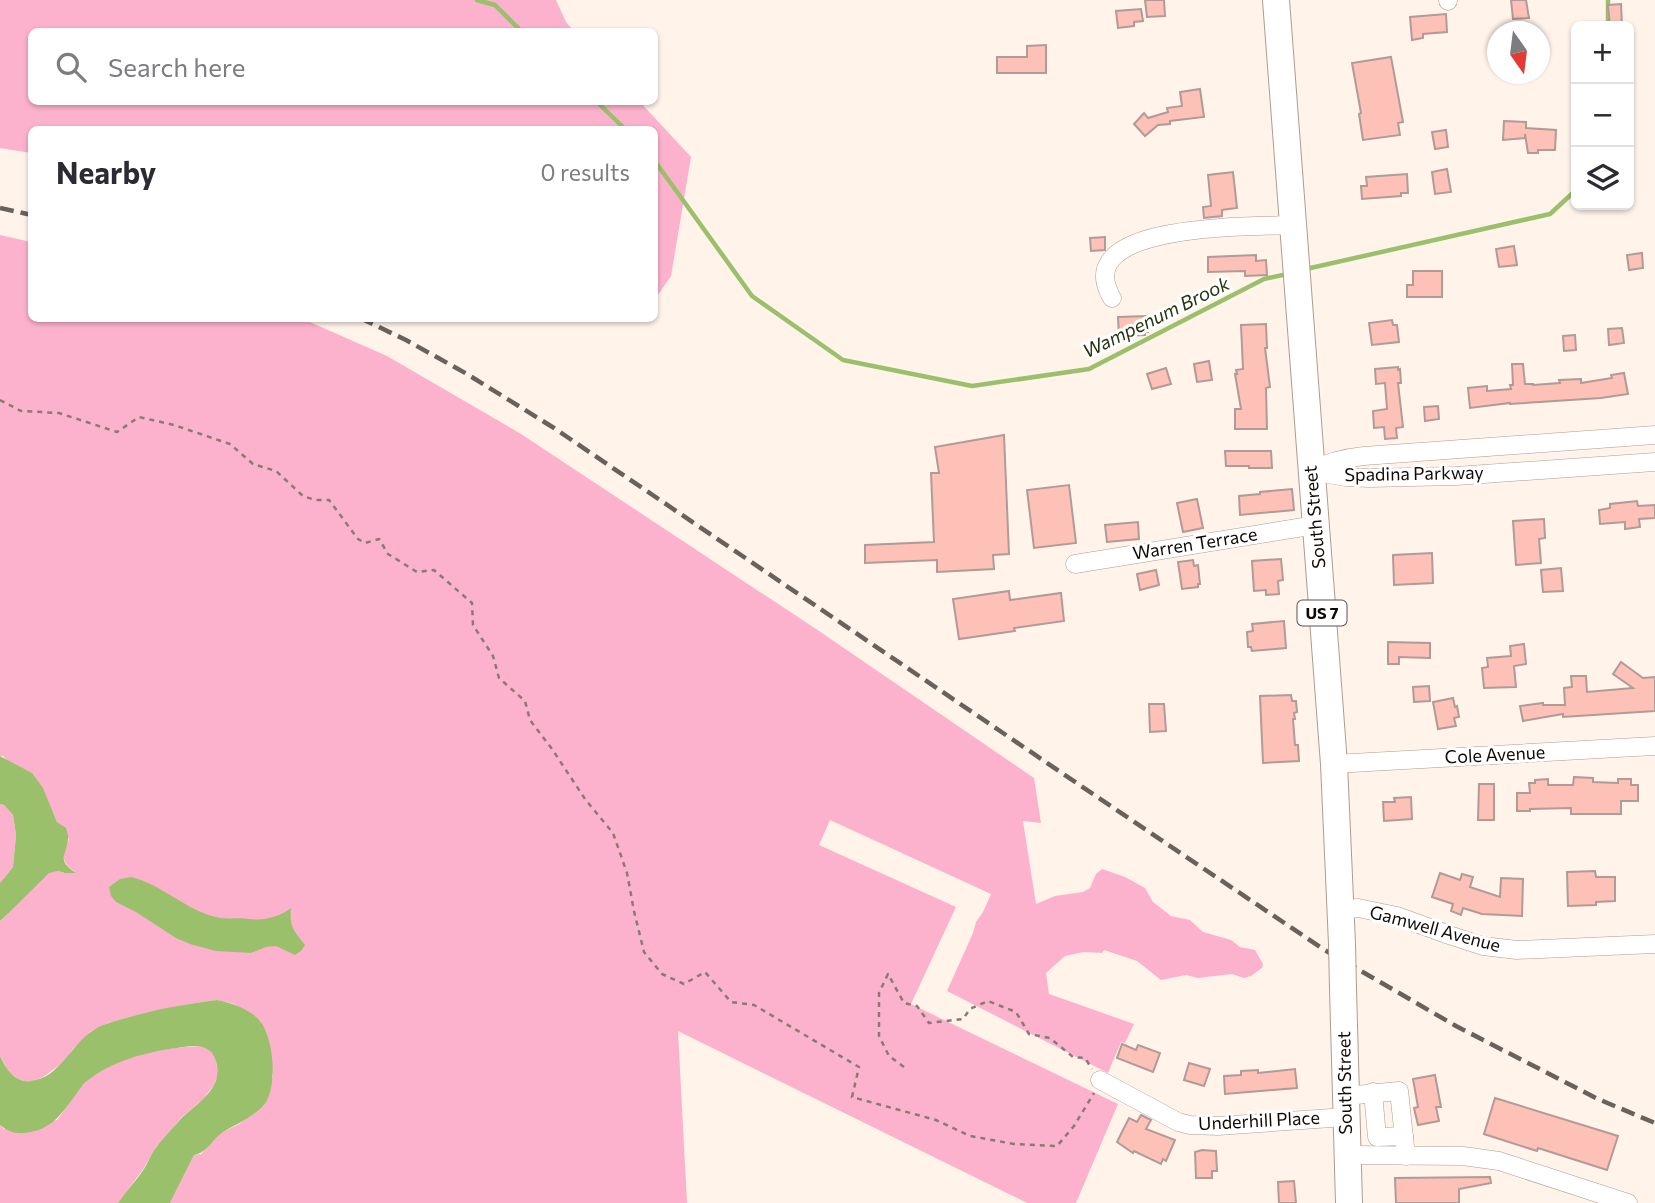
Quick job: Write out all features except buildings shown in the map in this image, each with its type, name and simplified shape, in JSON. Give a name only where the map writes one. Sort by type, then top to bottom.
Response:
[{"type":"highway","name":"South Street","points":[[1276,0],[1334,764],[1349,1203]]},
{"type":"street","points":[[1112,298],[1104,277],[1108,263],[1119,251],[1139,241],[1176,232],[1292,225]]},
{"type":"street","name":"Spadina Parkway","points":[[1310,471],[1343,458],[1655,435]]},
{"type":"street","points":[[1603,439],[1603,466]]},
{"type":"street","name":"Spadina Parkway","points":[[1310,471],[1369,478],[1456,476],[1655,462]]},
{"type":"street","name":"Warren Terrace","points":[[1075,564],[1316,525]]},
{"type":"street","name":"Cole Avenue","points":[[1334,764],[1655,746]]},
{"type":"street","name":"Gamwell Avenue","points":[[1341,910],[1358,908],[1397,916],[1483,946],[1517,950],[1655,944]]},
{"type":"street","name":"Underhill Place","points":[[1100,1080],[1178,1122],[1190,1125],[1219,1126],[1345,1106],[1373,1092]]},
{"type":"street","points":[[1404,1136],[1377,1137],[1373,1092],[1399,1091],[1404,1136],[1406,1156]]},
{"type":"street","points":[[1347,1155],[1464,1156],[1499,1161],[1628,1203]]},
{"type":"path","points":[[0,400],[21,411],[59,413],[117,432],[139,417],[174,425],[230,444],[253,464],[276,471],[303,496],[328,500],[358,539],[366,544],[379,539],[388,554],[417,572],[434,569],[472,603],[473,625],[493,656],[499,678],[526,701],[530,720],[585,799],[613,833],[627,873],[644,952],[662,974],[684,984],[705,972],[731,1002],[754,1005],[859,1067],[852,1097],[936,1120],[970,1136],[1014,1144],[1057,1146],[1074,1126],[1100,1080],[1085,1058],[1073,1057],[1049,1038],[1030,1034],[1016,1012],[988,1000],[970,1009],[963,1018],[929,1023],[917,1006],[904,1003],[888,974],[879,993],[879,1036],[889,1056],[904,1067]]},
{"type":"shaded area","points":[[0,0],[556,0],[571,28],[28,28],[28,105],[643,105],[691,157],[671,276],[658,295],[658,126],[28,126],[28,153],[0,148]]},
{"type":"shaded area","points":[[0,235],[28,241],[28,322],[310,322],[387,356],[521,434],[816,629],[1034,778],[1041,823],[1023,821],[1036,904],[1055,896],[1083,892],[1090,888],[1096,874],[1102,869],[1145,888],[1153,902],[1171,916],[1190,920],[1203,932],[1255,950],[1263,964],[1262,968],[1244,978],[1232,974],[1198,978],[1186,975],[1161,980],[1137,961],[1104,950],[1102,953],[1084,952],[1065,956],[1046,973],[1049,994],[1134,1024],[1125,1043],[1121,1042],[1108,1073],[947,991],[991,894],[830,820],[819,845],[956,907],[911,1004],[1118,1104],[1076,1203],[1027,1203],[678,1031],[687,1203],[170,1203],[194,1155],[201,1154],[221,1133],[239,1124],[264,1105],[273,1076],[267,1035],[260,1021],[234,1004],[217,1000],[195,1003],[133,1016],[91,1031],[64,1062],[34,1081],[18,1079],[9,1072],[0,1056],[0,921],[49,872],[75,872],[64,857],[69,839],[57,822],[48,801],[0,756]]},
{"type":"shaded area","points":[[0,756],[32,773],[43,788],[57,822],[66,828],[68,839],[64,861],[76,873],[49,873],[0,921],[0,883],[13,867],[16,835],[13,815],[0,804]]},
{"type":"shaded area","points":[[0,804],[13,815],[16,835],[13,867],[0,883]]},
{"type":"shaded area","points":[[131,877],[153,885],[194,909],[220,918],[266,919],[291,908],[293,928],[305,945],[295,955],[276,946],[251,953],[216,951],[190,944],[116,902],[109,887],[120,879]]},
{"type":"shaded area","points":[[217,1000],[251,1013],[265,1029],[271,1051],[271,1087],[260,1109],[223,1132],[206,1149],[194,1155],[170,1203],[118,1203],[160,1143],[208,1094],[215,1083],[216,1060],[212,1053],[200,1046],[153,1052],[107,1068],[86,1082],[61,1114],[42,1128],[17,1133],[0,1125],[0,1056],[8,1070],[20,1080],[41,1079],[57,1068],[84,1037],[102,1025],[157,1010]]},
{"type":"shaded area","points":[[199,1046],[215,1055],[218,1074],[214,1085],[155,1148],[118,1203],[0,1203],[0,1125],[4,1129],[57,1120],[83,1085],[111,1065],[155,1051]]},
{"type":"waterway","name":"Wampenum Brook","points":[[477,0],[495,5],[518,28]]},
{"type":"waterway","name":"Wampenum Brook","points":[[1608,0],[1608,21]]},
{"type":"waterway","name":"Wampenum Brook","points":[[600,105],[622,126]]},
{"type":"waterway","name":"Wampenum Brook","points":[[658,166],[752,296],[843,360],[972,386],[1089,369],[1264,279],[1287,274]]},
{"type":"waterway","name":"Wampenum Brook","points":[[1306,269],[1550,214],[1571,195]]},
{"type":"railway","points":[[0,208],[28,214]]},
{"type":"railway","points":[[368,322],[467,374],[554,428],[1323,949],[1456,1026],[1598,1099],[1655,1123]]}]
